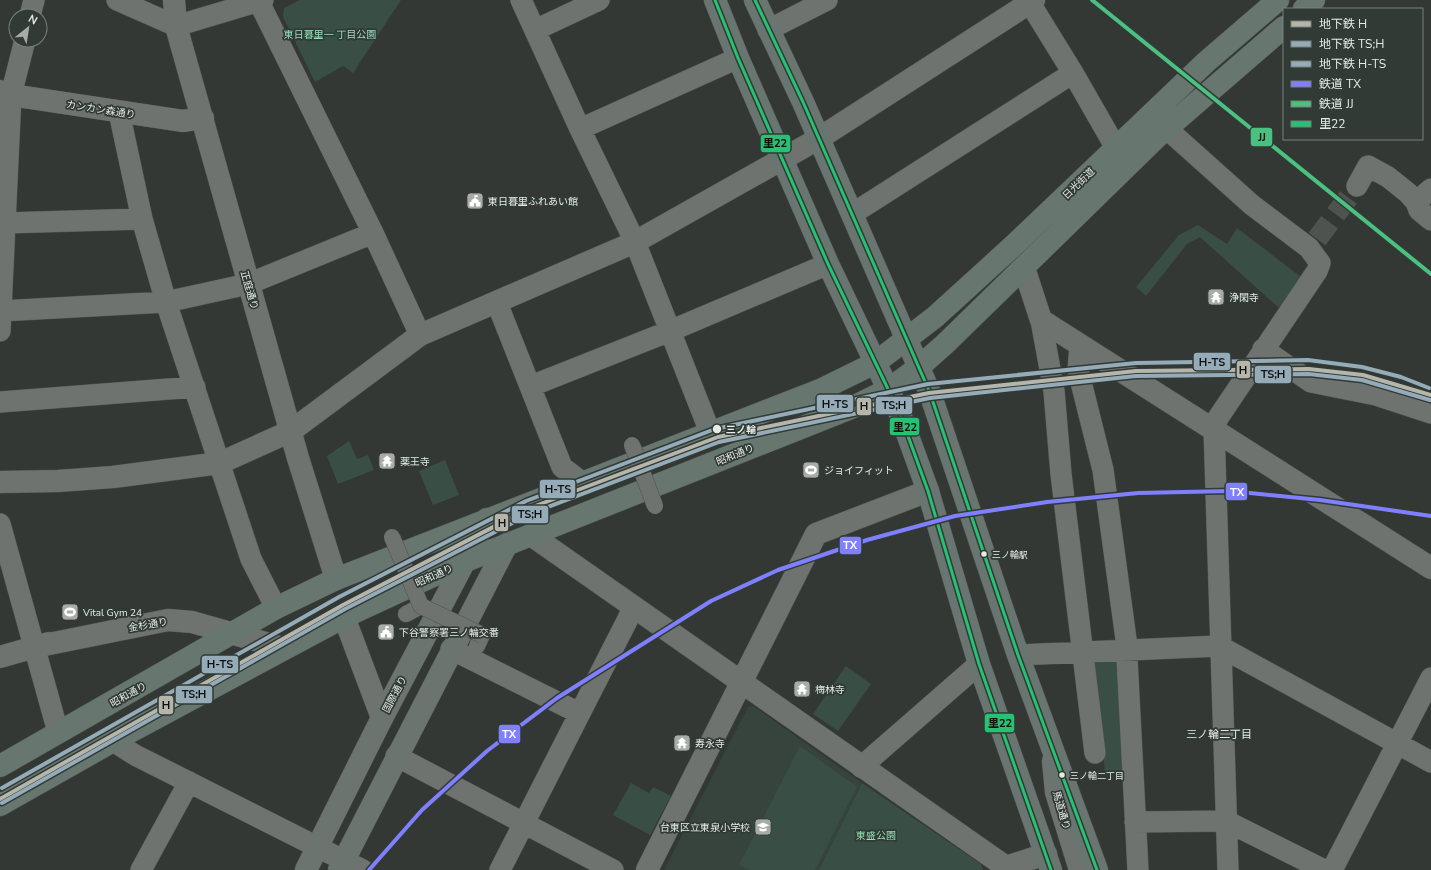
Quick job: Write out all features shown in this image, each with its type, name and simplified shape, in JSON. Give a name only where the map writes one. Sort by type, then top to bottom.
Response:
[{"type":"highway","name":"日光街道","points":[[875,363],[907,340],[935,317],[1013,246],[1115,147],[1206,62],[1278,0]]},
{"type":"highway","points":[[1305,8],[1314,0]]},
{"type":"highway","points":[[889,388],[919,367],[1024,268],[1126,166],[1283,28]]},
{"type":"highway","name":"昭和通り","points":[[0,766],[276,608],[336,579],[820,390],[875,363]]},
{"type":"highway","name":"昭和通り","points":[[0,805],[283,648],[344,617],[463,562],[851,408],[889,388]]},
{"type":"main road","points":[[715,0],[738,58],[828,264],[875,363],[889,388],[900,414],[928,491],[979,664],[1049,862]]},
{"type":"main road","points":[[755,0],[803,102],[930,393],[1018,655],[1097,870]]},
{"type":"main road","name":"国際通り","points":[[306,870],[382,718],[487,519]]},
{"type":"main road","points":[[341,865],[451,649],[507,544]]},
{"type":"street","points":[[117,0],[176,26],[259,1],[373,233],[420,336]]},
{"type":"street","name":"正庭通り","points":[[174,0],[176,26],[203,118],[248,284],[320,530],[336,579]]},
{"type":"street","points":[[521,0],[580,129],[635,242],[710,432]]},
{"type":"street","points":[[536,30],[598,0]]},
{"type":"street","points":[[768,30],[827,0]]},
{"type":"street","points":[[0,482],[58,481],[113,477],[220,463],[291,431],[420,336],[635,242],[818,139],[1031,1],[1126,166]]},
{"type":"street","points":[[22,48],[6,93],[0,318],[166,302],[248,284],[373,233]]},
{"type":"street","points":[[580,129],[738,58]]},
{"type":"street","points":[[852,214],[1073,73]]},
{"type":"street","name":"カンカン森通り","points":[[6,93],[183,121],[203,118]]},
{"type":"street","points":[[119,112],[142,219],[166,302],[251,559],[276,608]]},
{"type":"street","points":[[1167,129],[1252,206],[1313,244],[1318,258],[1319,267],[1263,349],[1218,418],[1214,428],[1219,646],[1228,870]]},
{"type":"street","points":[[1357,186],[1368,166],[1423,196],[1419,210],[1431,220]]},
{"type":"street","points":[[2,222],[142,219]]},
{"type":"street","points":[[531,386],[670,331],[828,264]]},
{"type":"street","points":[[1024,268],[1041,320],[1054,391],[1061,474],[1084,652],[1095,753]]},
{"type":"street","points":[[498,303],[562,467],[583,483]]},
{"type":"street","points":[[1041,320],[1214,428],[1431,568]]},
{"type":"street","points":[[1080,345],[1078,370],[1103,470],[1126,649],[1138,870]]},
{"type":"street","points":[[1263,349],[1311,382],[1376,395],[1431,413]]},
{"type":"street","points":[[0,402],[195,387]]},
{"type":"street","points":[[632,445],[655,506]]},
{"type":"street","points":[[647,870],[816,534],[928,491]]},
{"type":"street","points":[[396,535],[421,606],[479,640]]},
{"type":"street","points":[[531,535],[742,681],[1005,869],[1049,862]]},
{"type":"street","points":[[2,537],[58,732]]},
{"type":"street","points":[[406,614],[421,606]]},
{"type":"street","points":[[500,870],[634,607]]},
{"type":"street","points":[[344,617],[382,718]]},
{"type":"street","name":"金杉通り","points":[[0,657],[34,647],[168,620],[239,629],[283,648]]},
{"type":"street","points":[[1018,655],[1219,646],[1431,762]]},
{"type":"street","points":[[451,649],[579,713]]},
{"type":"street","points":[[861,767],[979,664]]},
{"type":"street","points":[[1332,870],[1431,678]]},
{"type":"street","points":[[113,741],[135,755],[318,847],[341,865],[363,870]]},
{"type":"street","name":"馬道通り","points":[[1052,748],[1056,792],[1080,870]]},
{"type":"street","points":[[396,756],[613,870]]},
{"type":"street","points":[[141,870],[189,782]]},
{"type":"street","points":[[1135,822],[1226,821],[1324,870]]},
{"type":"shaded area","name":"台東区立東泉小学校","points":[[753,706],[862,783],[819,870],[664,870],[748,707]]},
{"type":"green space","name":"東日暮里一 丁目公園","points":[[300,0],[401,0],[353,73],[343,66],[315,82],[283,17],[284,8]]},
{"type":"green space","points":[[1198,225],[1227,244],[1237,228],[1301,277],[1279,308],[1200,237],[1187,244],[1146,296],[1136,287],[1179,235]]},
{"type":"green space","points":[[349,441],[357,459],[368,455],[374,470],[338,484],[327,456]]},
{"type":"green space","points":[[445,460],[459,495],[433,505],[419,471]]},
{"type":"green space","points":[[1118,660],[1124,772],[1105,773],[1093,662]]},
{"type":"green space","points":[[846,666],[871,684],[838,731],[813,714]]},
{"type":"green space","points":[[800,746],[857,787],[815,870],[749,870],[739,865]]},
{"type":"green space","points":[[631,783],[649,793],[653,787],[671,796],[650,835],[613,815]]},
{"type":"green space","name":"東盛公園","points":[[862,783],[981,864],[983,870],[819,870]]},
{"type":"tunnel","points":[[1317,239],[1357,186]]},
{"type":"metro line","name":"H-TS","points":[[2,788],[339,597],[526,501],[715,429],[928,384],[1136,363],[1308,360],[1362,367],[1401,377],[1429,388]]},
{"type":"metro line","name":"H","points":[[0,799],[343,605],[530,508],[718,437],[929,393],[1136,371],[1309,369],[1363,375],[1431,395]]},
{"type":"metro line","name":"TS;H","points":[[2,803],[345,609],[532,513],[719,442],[930,398],[1136,376],[1309,374],[1362,380],[1430,400]]},
{"type":"rail line","name":"JJ","points":[[1092,0],[1431,274]]},
{"type":"rail line","name":"TX","points":[[369,870],[422,810],[487,751],[557,698],[711,601],[778,570],[867,540],[955,516],[1047,502],[1138,493],[1230,491],[1320,500],[1431,516]]},
{"type":"transit line","name":"里22","points":[[715,0],[738,58],[828,264],[900,414],[928,491],[979,664],[1051,870]]},
{"type":"transit line","name":"里22","points":[[755,0],[803,102],[930,393],[1018,655],[1097,870]]},
{"type":"place","name":"東日暮里ふれあい館","points":[[475,201]]},
{"type":"place","name":"浄閑寺","points":[[1216,297]]},
{"type":"place","name":"三ノ輪","points":[[717,429]]},
{"type":"place","name":"薬王寺","points":[[387,461]]},
{"type":"place","name":"ジョイフィット","points":[[811,470]]},
{"type":"place","name":"三ノ輪駅","points":[[984,554]]},
{"type":"place","name":"Vital Gym 24","points":[[70,612]]},
{"type":"place","name":"下谷警察署三ノ輪交番","points":[[386,632]]},
{"type":"place","name":"梅林寺","points":[[802,689]]},
{"type":"place","name":"寿永寺","points":[[682,743]]},
{"type":"place","name":"三ノ輪二丁目","points":[[1062,775]]},
{"type":"place","name":"台東区立東泉小学校","points":[[763,827]]},
{"type":"district","name":"三ノ輪二丁目","points":[[1219,734]]}]
